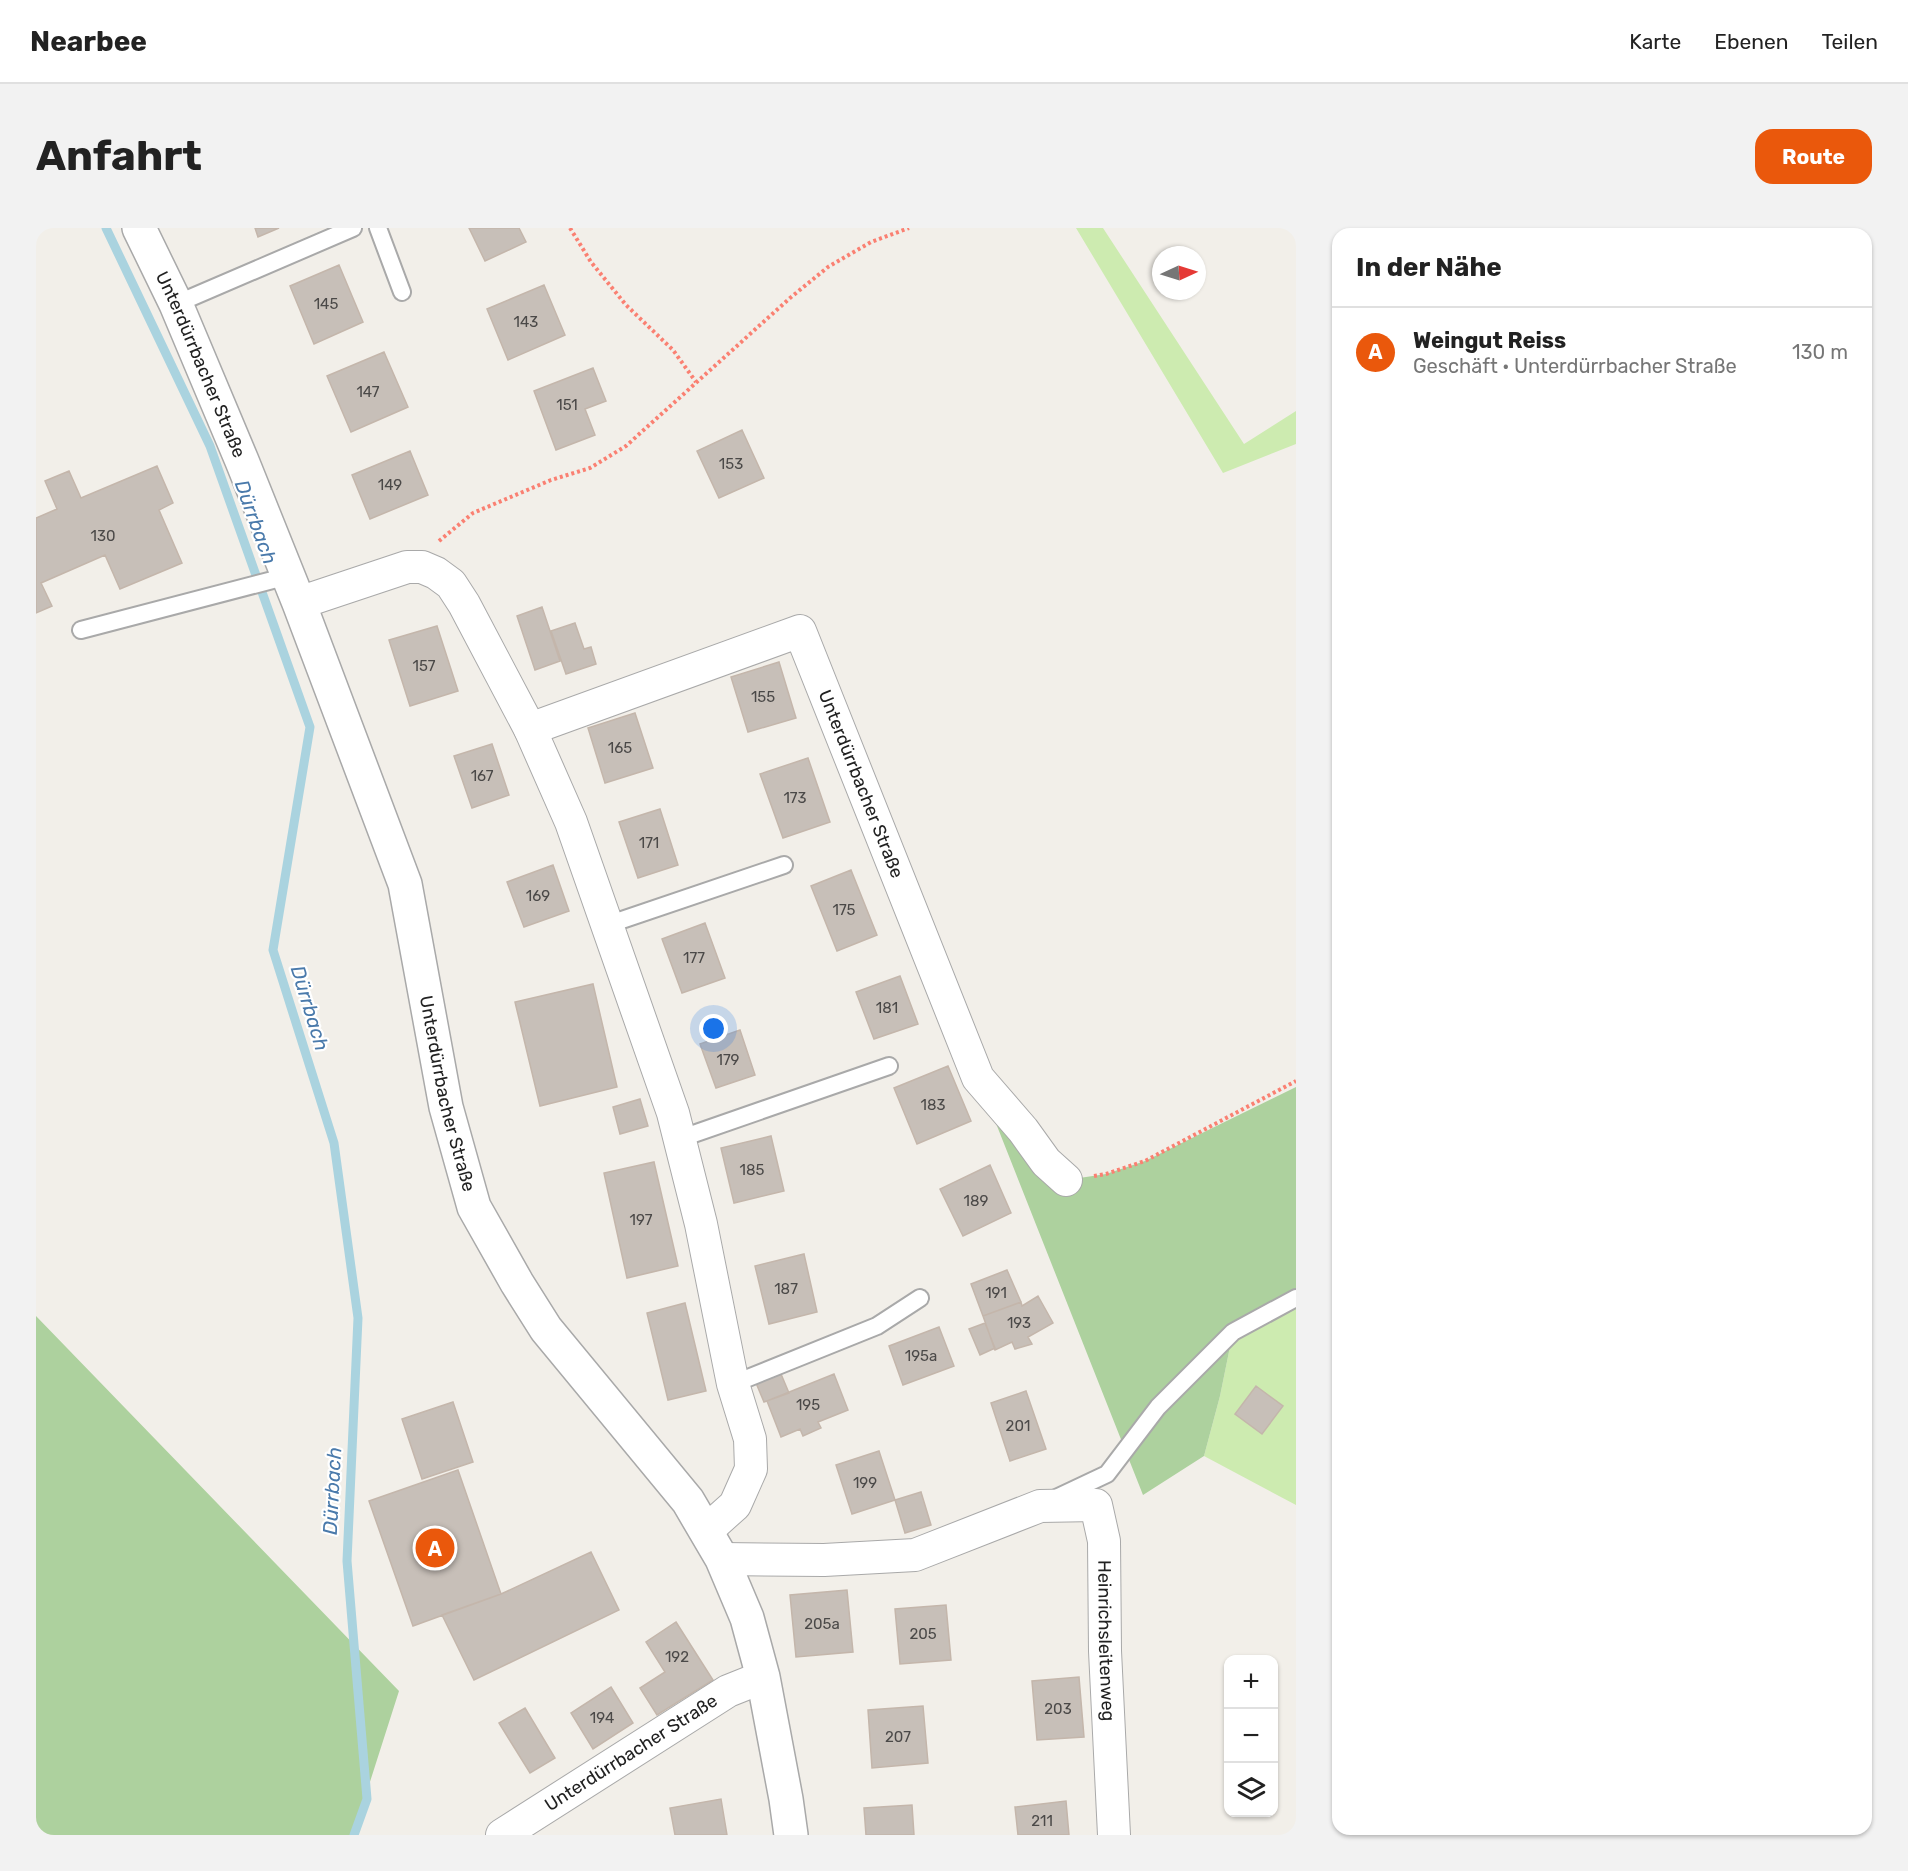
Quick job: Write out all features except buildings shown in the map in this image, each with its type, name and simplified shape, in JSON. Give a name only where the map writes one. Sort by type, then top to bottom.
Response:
[{"type":"street","name":"Unterdürrbacher Straße","points":[[139,228],[176,304],[242,461],[276,586],[405,884],[446,1107],[474,1207],[546,1329],[688,1501],[722,1559],[747,1617],[763,1677],[791,1835]]},
{"type":"street","points":[[276,586],[408,567],[422,567],[436,573],[451,584],[464,604],[530,729],[571,822],[672,1113],[701,1224],[733,1384],[750,1439],[751,1469],[735,1505],[706,1530]]},
{"type":"street","name":"Unterdürrbacher Straße","points":[[530,729],[800,631],[978,1078],[1023,1130],[1046,1162],[1066,1180]]},
{"type":"street","name":"Heinrichsleitenweg","points":[[722,1559],[824,1560],[915,1555],[1040,1506],[1096,1505],[1104,1541],[1114,1835]]},
{"type":"street","name":"Unterdürrbacher Straße","points":[[502,1835],[728,1691],[763,1677]]},
{"type":"lane","points":[[176,304],[353,228]]},
{"type":"lane","points":[[378,228],[402,292]]},
{"type":"lane","points":[[81,630],[276,586]]},
{"type":"lane","points":[[607,925],[784,865]]},
{"type":"lane","points":[[679,1139],[889,1066]]},
{"type":"lane","points":[[733,1384],[877,1326],[920,1298]]},
{"type":"lane","name":"Heinrichsleitenweg","points":[[1040,1506],[1107,1474],[1158,1407],[1233,1332],[1296,1298]]},
{"type":"path","points":[[570,228],[591,262],[626,305],[674,350],[696,382]]},
{"type":"path","points":[[422,567],[437,542],[473,513],[551,480],[590,468],[626,446],[828,267],[871,242],[909,228]]},
{"type":"path","points":[[1066,1180],[1106,1174],[1145,1161],[1296,1081]]},
{"type":"green space","points":[[1076,228],[1103,228],[1244,444],[1296,411],[1296,444],[1223,473]]},
{"type":"green space","points":[[978,1078],[1066,1180],[1106,1174],[1145,1161],[1296,1087],[1296,1298],[1233,1332],[1220,1396],[1204,1456],[1143,1495]]},
{"type":"green space","points":[[1296,1298],[1296,1505],[1204,1456],[1220,1396],[1233,1332]]},
{"type":"green space","points":[[36,1316],[399,1691],[353,1835],[36,1835]]},
{"type":"waterway","name":"Dürrbach","points":[[106,228],[210,446],[310,727],[273,950],[334,1143],[358,1318],[347,1561],[367,1799],[354,1835]]},
{"type":"place","name":"Weingut Reiss","points":[[435,1548]]}]
